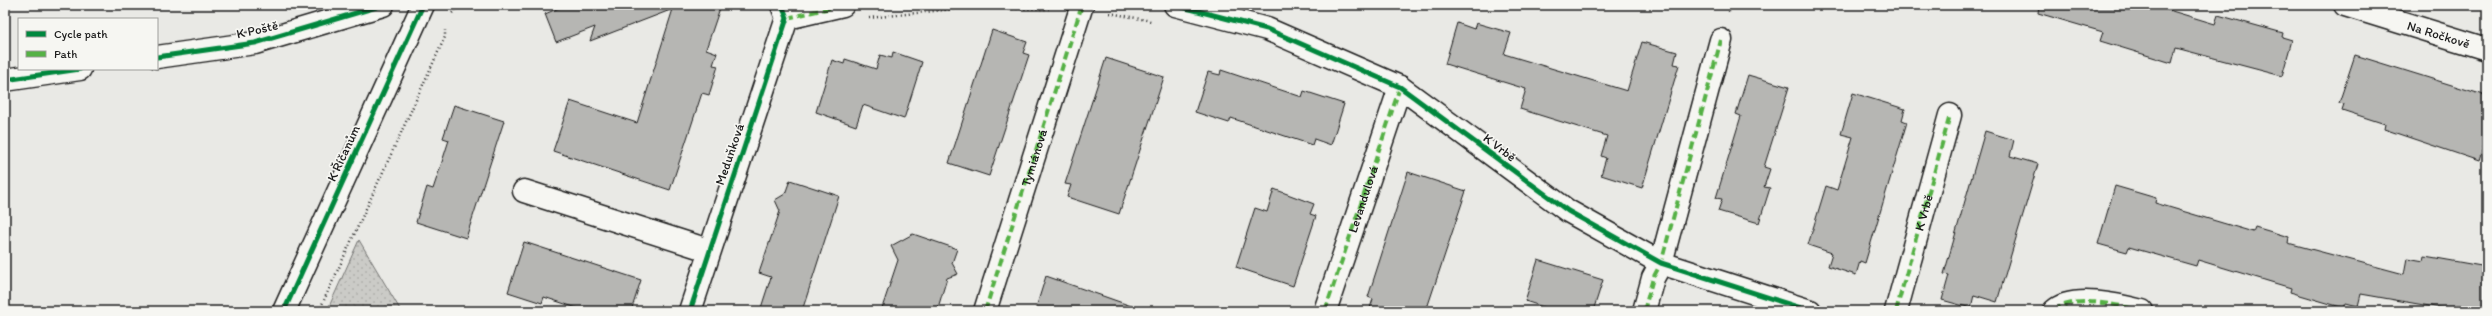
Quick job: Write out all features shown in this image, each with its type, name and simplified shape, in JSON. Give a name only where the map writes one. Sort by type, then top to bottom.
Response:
[{"type":"street","name":"K Poště","points":[[158,57],[255,43],[383,5]]},
{"type":"street","name":"K Říčanům","points":[[284,311],[423,5]]},
{"type":"street","points":[[785,12],[844,5]]},
{"type":"street","name":"K Vrbě","points":[[1175,5],[1267,29],[1400,87],[1568,211],[1661,263],[1810,311]]},
{"type":"street","name":"Na Ročkově","points":[[2345,5],[2487,49]]},
{"type":"street","name":"Tymiánová","points":[[985,311],[1082,8]]},
{"type":"street","name":"Meduňková","points":[[690,311],[708,250],[785,12]]},
{"type":"street","points":[[1644,311],[1653,278],[1661,263],[1721,40]]},
{"type":"street","points":[[5,80],[73,70]]},
{"type":"street","name":"Levandulová","points":[[1325,311],[1400,87]]},
{"type":"street","name":"K Vrbě","points":[[1896,311],[1950,115]]},
{"type":"street","points":[[524,192],[708,250]]},
{"type":"street","points":[[2054,311],[2060,305],[2092,302],[2134,310]]},
{"type":"path","points":[[449,18],[460,5]]},
{"type":"path","points":[[860,19],[963,8],[1082,8],[1154,22]]},
{"type":"path","points":[[319,311],[445,37],[446,23]]},
{"type":"shaded area","points":[[359,240],[401,311],[327,311]]},
{"type":"building","points":[[566,5],[721,5],[706,49],[717,53],[713,65],[718,66],[709,95],[702,93],[670,190],[553,151],[570,101],[637,123],[673,9],[590,41],[595,27],[556,42],[545,14]]},
{"type":"building","points":[[2039,5],[2152,5],[2215,24],[2218,15],[2283,33],[2282,37],[2292,40],[2282,76],[2176,48],[2172,63],[2100,41],[2103,32],[2038,13]]},
{"type":"building","points":[[1457,23],[1474,29],[1476,23],[1511,33],[1504,54],[1627,91],[1642,42],[1677,52],[1674,64],[1679,65],[1642,188],[1601,175],[1606,158],[1601,156],[1607,136],[1520,109],[1526,89],[1445,64]]},
{"type":"building","points":[[992,30],[1027,42],[1023,53],[1029,55],[989,176],[949,163]]},
{"type":"building","points":[[893,52],[922,62],[904,119],[863,105],[856,126],[816,112],[832,60],[844,64],[845,59],[876,69],[880,55],[892,58]]},
{"type":"building","points":[[2355,55],[2487,96],[2487,135],[2479,161],[2384,129],[2385,124],[2342,110],[2344,104],[2339,103]]},
{"type":"building","points":[[1106,58],[1164,77],[1119,214],[1067,197],[1071,185],[1065,184]]},
{"type":"building","points":[[1221,70],[1302,97],[1304,91],[1344,104],[1331,145],[1314,139],[1312,145],[1231,118],[1229,123],[1195,112],[1208,72],[1220,75]]},
{"type":"building","points":[[1748,75],[1789,87],[1764,167],[1770,169],[1764,187],[1770,188],[1759,223],[1718,211],[1722,199],[1716,198],[1741,116],[1736,114]]},
{"type":"building","points":[[1853,93],[1905,109],[1902,120],[1907,122],[1865,263],[1860,261],[1856,275],[1828,266],[1832,253],[1808,245],[1826,186],[1837,190],[1853,137],[1841,134]]},
{"type":"building","points":[[454,105],[504,121],[466,238],[416,222],[427,187],[433,189],[441,165],[449,140],[443,138]]},
{"type":"building","points":[[1985,131],[2014,140],[2010,156],[2038,164],[1997,302],[1974,295],[1971,308],[1942,300],[1949,275],[1944,274]]},
{"type":"building","points":[[1408,172],[1466,191],[1426,311],[1369,311],[1373,299],[1368,297]]},
{"type":"building","points":[[790,180],[839,196],[802,311],[760,311],[771,277],[759,273],[780,211],[775,200],[785,194]]},
{"type":"building","points":[[2115,186],[2156,198],[2155,203],[2253,232],[2255,227],[2289,237],[2288,243],[2404,274],[2407,258],[2424,261],[2425,256],[2487,267],[2487,311],[2458,311],[2361,294],[2358,306],[2346,303],[2344,308],[2290,292],[2291,288],[2198,260],[2196,266],[2129,247],[2127,252],[2098,244]]},
{"type":"building","points":[[1274,189],[1314,204],[1310,214],[1316,216],[1293,286],[1236,267],[1255,208],[1267,212]]},
{"type":"building","points":[[913,234],[957,249],[952,263],[958,274],[947,278],[937,311],[881,311],[898,260],[891,246]]},
{"type":"building","points":[[524,242],[641,280],[631,311],[586,311],[544,297],[542,303],[508,292]]},
{"type":"building","points":[[1538,260],[1603,280],[1593,311],[1556,311],[1525,301]]},
{"type":"building","points":[[1046,276],[1134,307],[1134,311],[1035,311]]},
{"type":"marked path","points":[[787,18],[843,5]]},
{"type":"marked path","points":[[985,311],[1082,5]]},
{"type":"marked path","points":[[1644,311],[1653,278],[1661,263],[1721,40]]},
{"type":"marked path","points":[[1325,311],[1400,87]]},
{"type":"marked path","points":[[1896,311],[1950,115]]},
{"type":"marked path","points":[[2054,311],[2062,306],[2084,302],[2109,304],[2142,311]]},
{"type":"cycle path","points":[[158,57],[255,43],[383,5]]},
{"type":"cycle path","points":[[284,311],[423,5]]},
{"type":"cycle path","points":[[690,311],[787,18],[782,5]]},
{"type":"cycle path","points":[[1175,5],[1267,29],[1400,87],[1568,211],[1661,263],[1810,311]]},
{"type":"cycle path","points":[[5,80],[73,70]]}]
